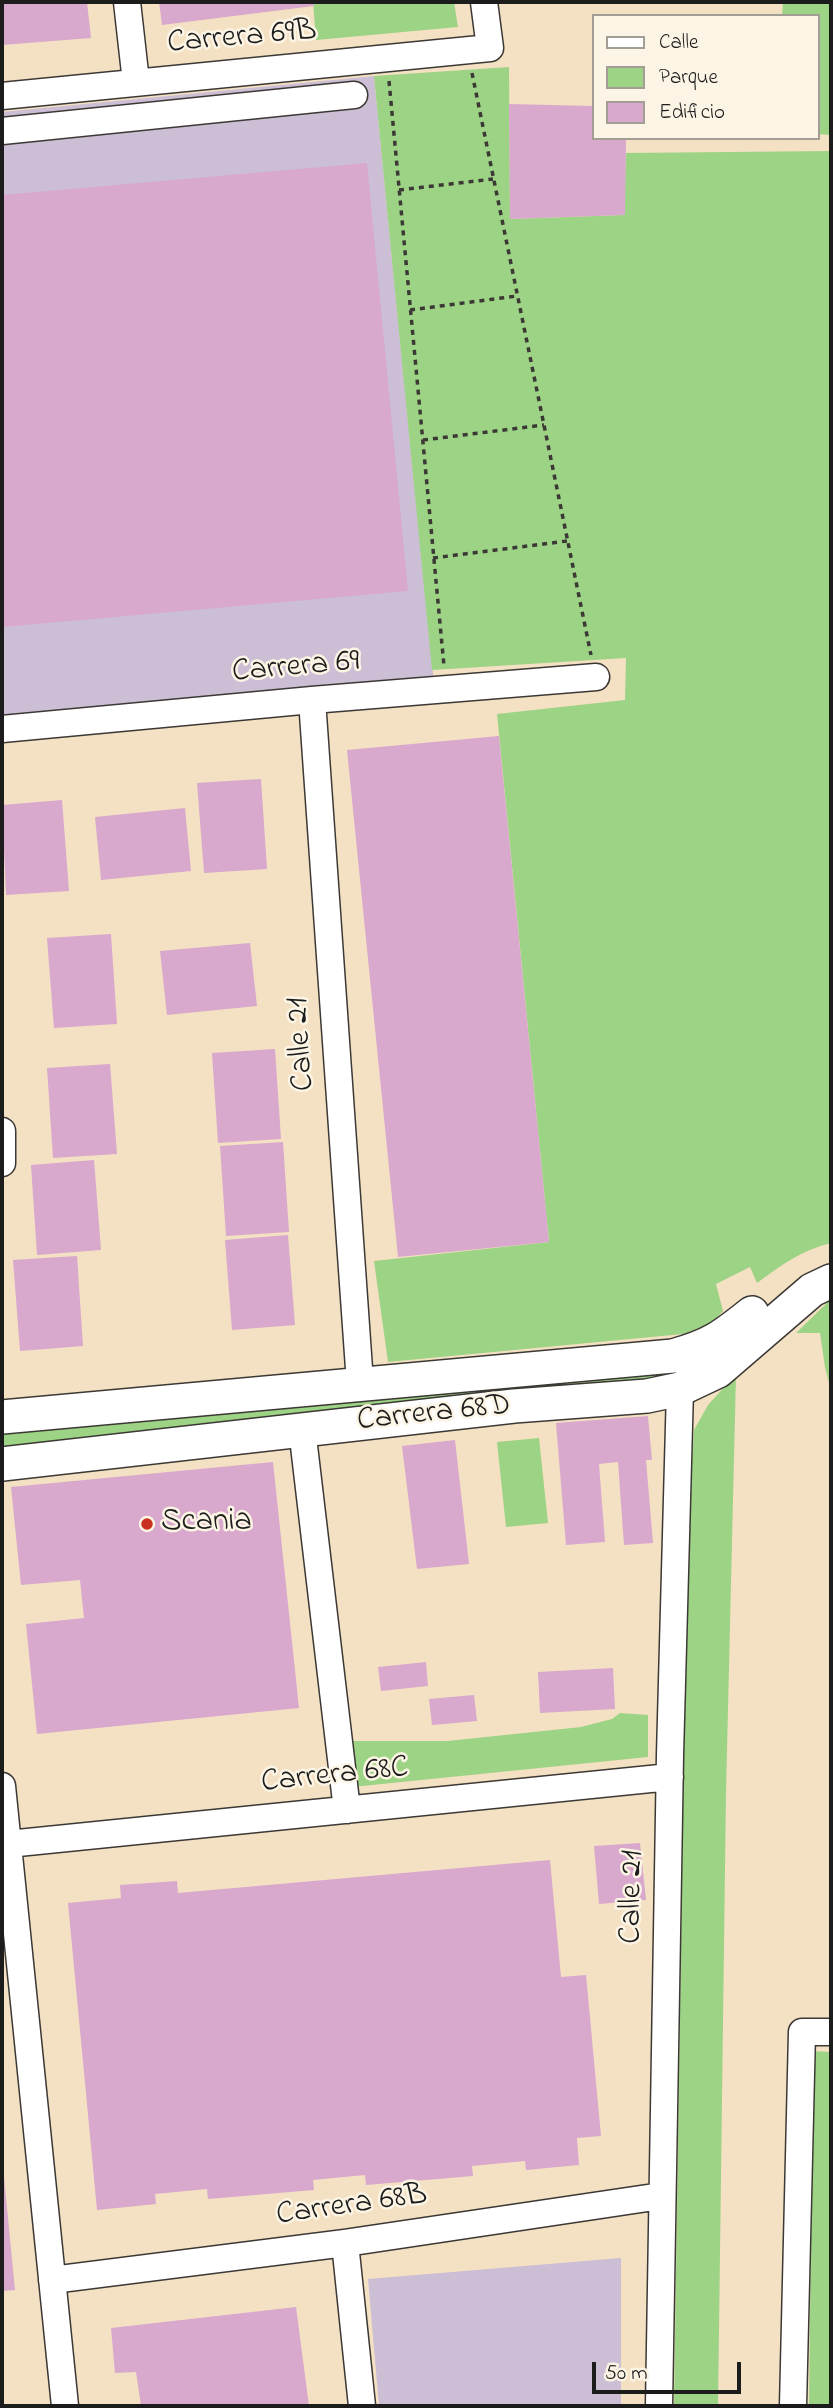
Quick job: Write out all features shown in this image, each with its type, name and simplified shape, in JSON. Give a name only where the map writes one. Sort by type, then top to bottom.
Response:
[{"type":"main road","name":"Carrera 68D","points":[[2,1417],[673,1356],[718,1340],[804,1270],[831,1258]]},
{"type":"main road","name":"Carrera 68D","points":[[2,1464],[514,1406],[647,1396],[680,1389],[718,1371],[804,1296],[831,1282]]},
{"type":"street","points":[[127,2],[136,82]]},
{"type":"street","points":[[478,49],[484,2]]},
{"type":"street","name":"Carrera 69B","points":[[2,96],[478,49]]},
{"type":"street","points":[[183,78],[188,112]]},
{"type":"street","points":[[2,131],[354,96]]},
{"type":"street","name":"Carrera 69","points":[[2,729],[596,677]]},
{"type":"street","name":"Calle 21","points":[[312,700],[360,1383]]},
{"type":"street","points":[[2,1130],[2,1163]]},
{"type":"street","name":"Calle 21","points":[[659,2406],[661,2196],[680,1389]]},
{"type":"street","points":[[302,1429],[347,1810]]},
{"type":"street","name":"Carrera 68C","points":[[8,1844],[670,1777]]},
{"type":"street","points":[[2,1786],[65,2406]]},
{"type":"street","points":[[793,2406],[802,2032],[831,2032]]},
{"type":"street","name":"Carrera 68B","points":[[52,2280],[345,2243],[661,2196]]},
{"type":"street","points":[[345,2243],[362,2406]]},
{"type":"path","points":[[478,49],[493,178],[596,677]]},
{"type":"path","points":[[387,58],[446,689]]},
{"type":"path","points":[[399,190],[493,178]]},
{"type":"path","points":[[411,310],[517,296]]},
{"type":"path","points":[[423,440],[544,425]]},
{"type":"path","points":[[433,558],[567,541]]},
{"type":"shaded area","points":[[374,76],[434,684],[2,719],[2,112]]},
{"type":"shaded area","points":[[621,2258],[621,2406],[379,2406],[368,2279]]},
{"type":"green space","points":[[313,2],[454,2],[458,27],[316,40]]},
{"type":"green space","points":[[783,2],[831,2],[831,135],[819,134],[819,14],[782,14]]},
{"type":"green space","points":[[509,67],[510,219],[624,215],[626,153],[831,151],[831,1243],[792,1259],[757,1283],[750,1267],[716,1284],[723,1311],[711,1324],[683,1334],[388,1362],[374,1261],[549,1242],[497,714],[625,700],[626,658],[432,670],[374,76]]},
{"type":"green space","points":[[831,1299],[831,1391],[820,1333],[796,1333]]},
{"type":"green space","points":[[689,1367],[696,1375],[2,1450],[2,1429]]},
{"type":"green space","points":[[736,1374],[726,1792],[718,2406],[674,2406],[687,1544],[694,1430],[708,1405]]},
{"type":"green space","points":[[539,1438],[548,1523],[506,1527],[497,1442]]},
{"type":"green space","points":[[620,1713],[648,1715],[648,1757],[352,1787],[346,1741],[448,1741],[581,1727],[612,1719]]},
{"type":"green space","points":[[813,2051],[831,2052],[831,2406],[809,2406]]},
{"type":"building","points":[[2,2],[87,2],[91,38],[2,45]]},
{"type":"building","points":[[159,2],[313,2],[314,6],[162,25]]},
{"type":"building","points":[[509,104],[592,106],[592,140],[626,140],[625,215],[510,219]]},
{"type":"building","points":[[367,163],[408,591],[2,627],[2,195]]},
{"type":"building","points":[[499,736],[549,1242],[398,1257],[347,750]]},
{"type":"building","points":[[261,779],[267,869],[204,873],[197,783]]},
{"type":"building","points":[[62,800],[69,891],[6,895],[2,805]]},
{"type":"building","points":[[185,808],[191,871],[101,880],[95,817]]},
{"type":"building","points":[[111,934],[117,1024],[54,1028],[47,938]]},
{"type":"building","points":[[250,943],[257,1006],[167,1015],[160,951]]},
{"type":"building","points":[[275,1049],[281,1139],[218,1143],[212,1053]]},
{"type":"building","points":[[110,1064],[117,1154],[53,1158],[47,1068]]},
{"type":"building","points":[[283,1142],[289,1232],[226,1236],[220,1146]]},
{"type":"building","points":[[94,1160],[101,1250],[37,1255],[31,1165]]},
{"type":"building","points":[[288,1235],[295,1325],[232,1330],[225,1240]]},
{"type":"building","points":[[77,1256],[83,1346],[20,1351],[13,1260]]},
{"type":"building","points":[[648,1416],[652,1460],[646,1460],[653,1543],[624,1545],[618,1462],[599,1464],[605,1542],[566,1545],[556,1423]]},
{"type":"building","points":[[455,1440],[469,1564],[417,1569],[402,1446]]},
{"type":"building","points":[[273,1462],[299,1708],[37,1734],[26,1624],[84,1618],[80,1580],[21,1585],[11,1487]]},
{"type":"building","points":[[426,1662],[428,1686],[381,1691],[378,1667]]},
{"type":"building","points":[[613,1668],[615,1709],[540,1713],[538,1672]]},
{"type":"building","points":[[474,1695],[477,1721],[432,1725],[429,1699]]},
{"type":"building","points":[[640,1843],[646,1900],[599,1904],[594,1846]]},
{"type":"building","points":[[550,1860],[561,1977],[586,1975],[601,2136],[577,2138],[579,2165],[526,2170],[525,2161],[472,2166],[473,2176],[366,2185],[365,2175],[313,2180],[314,2190],[208,2199],[207,2189],[155,2194],[156,2204],[97,2210],[68,1903],[121,1898],[120,1885],[177,1881],[178,1893]]},
{"type":"building","points":[[2,2177],[15,2290],[2,2291]]},
{"type":"building","points":[[296,2307],[309,2406],[141,2406],[136,2372],[115,2373],[111,2328]]},
{"type":"place","name":"Scania","points":[[147,1524]]}]
